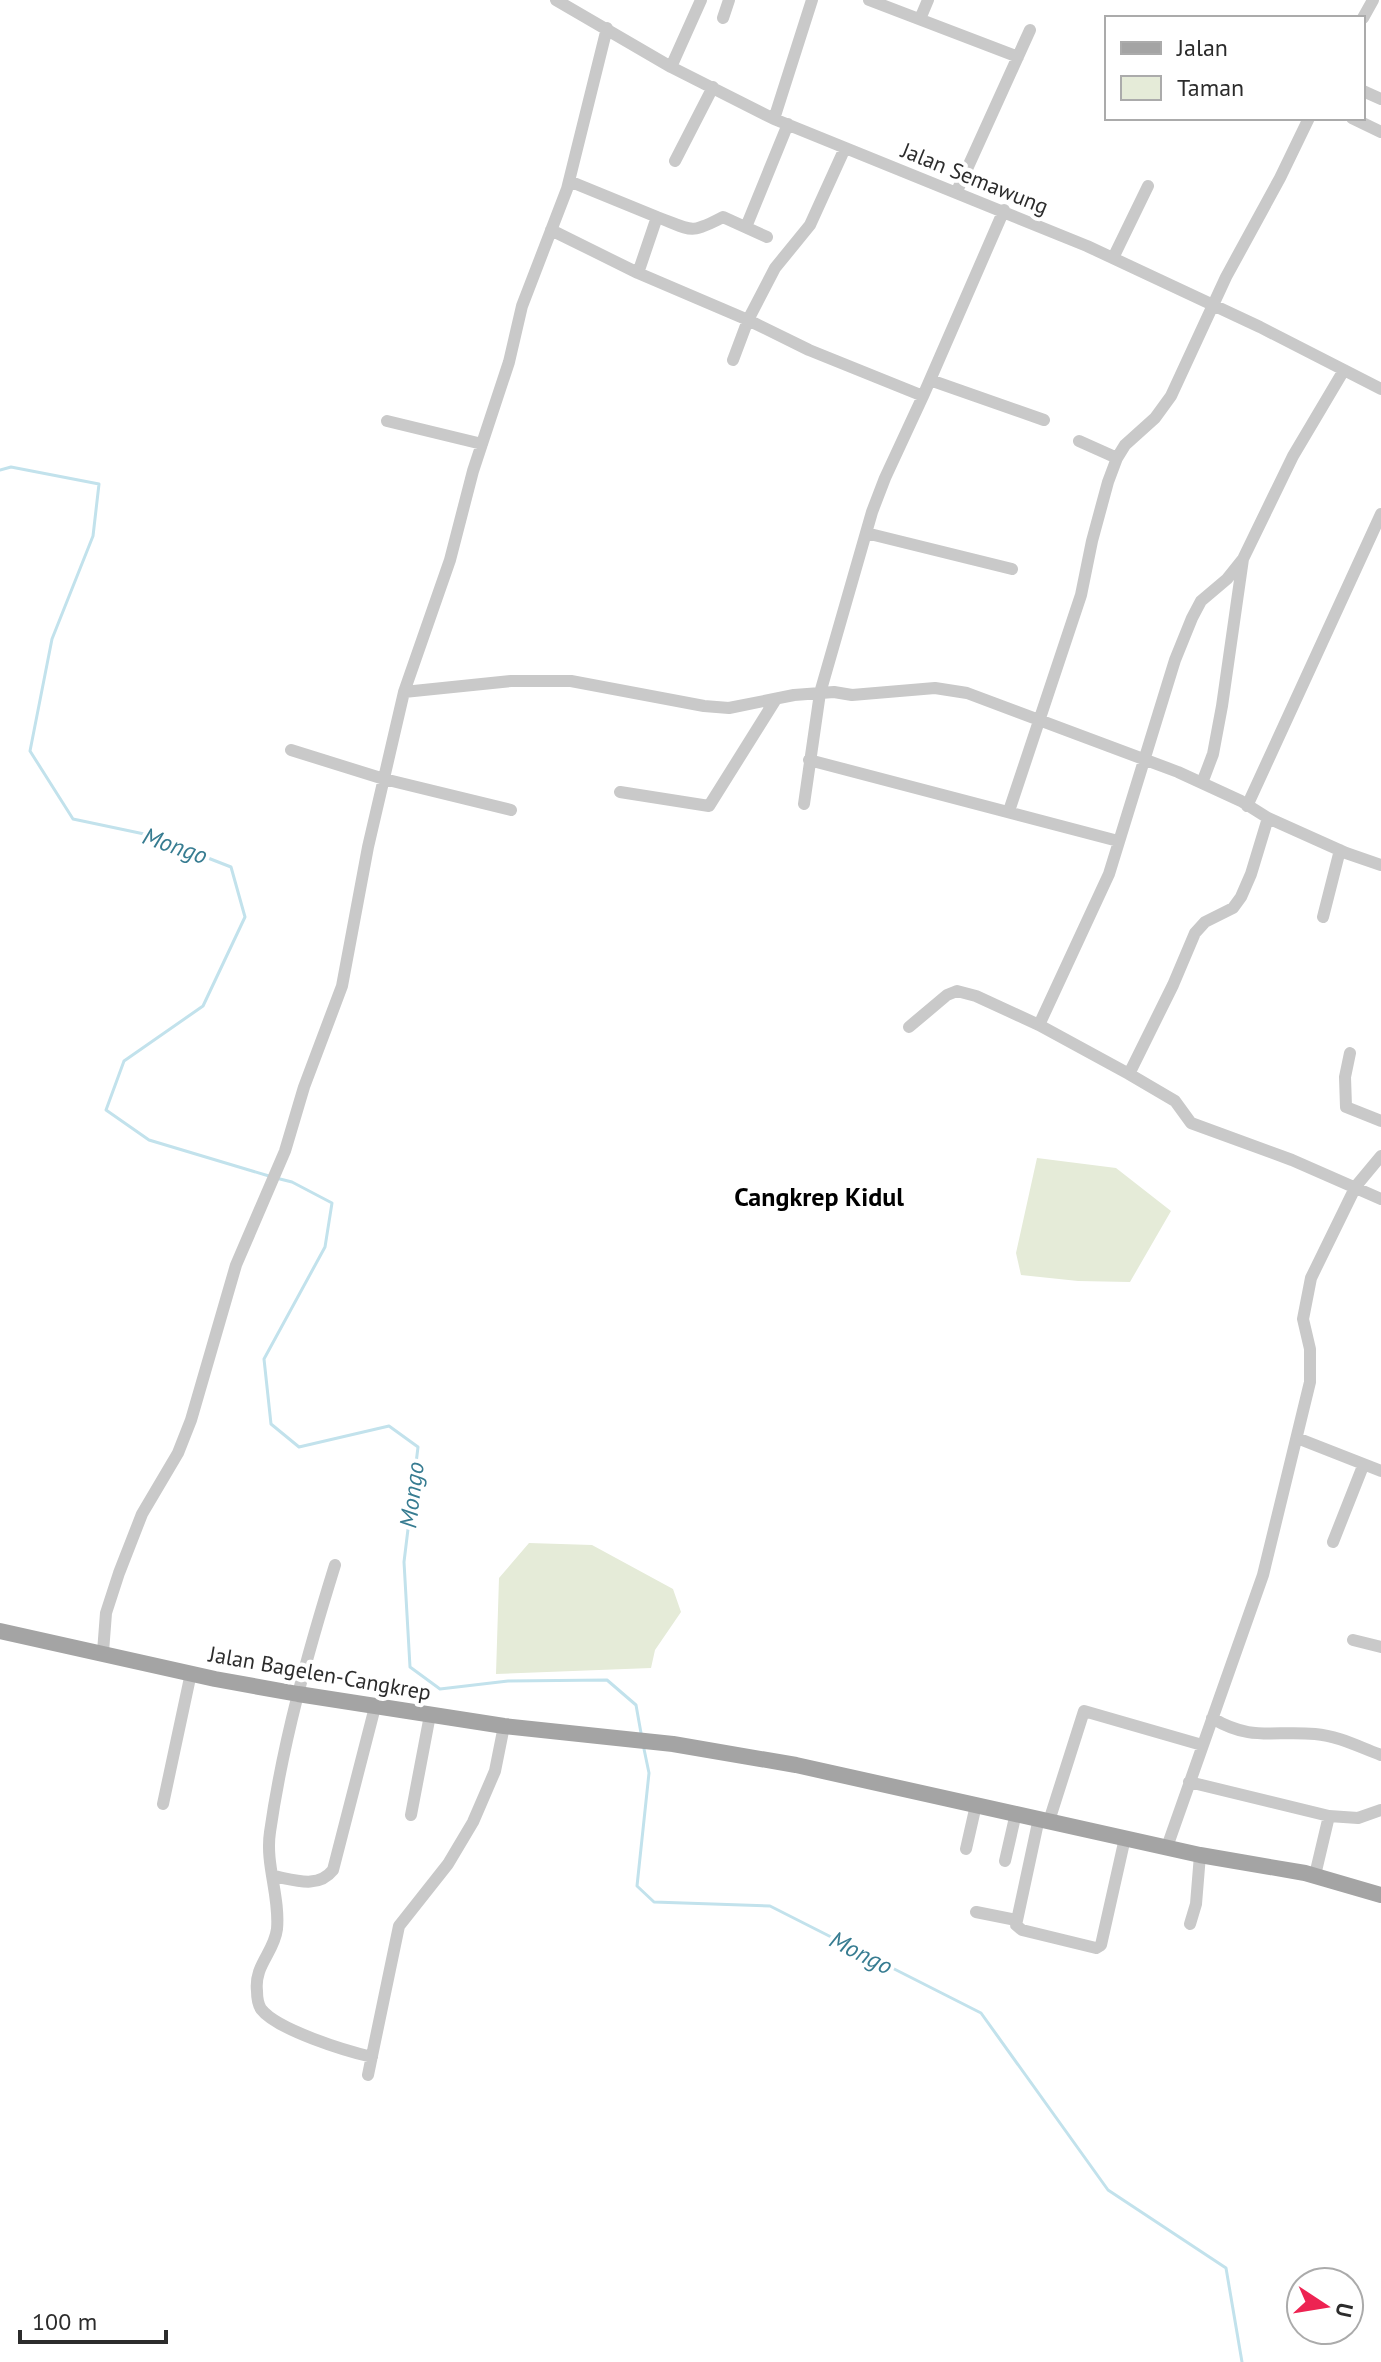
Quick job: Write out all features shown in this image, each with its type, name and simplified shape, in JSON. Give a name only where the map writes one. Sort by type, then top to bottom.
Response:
[{"type":"main road","name":"Jalan Bagelen-Cangkrep","points":[[0,1631],[191,1673],[375,1707],[504,1726],[673,1744],[796,1765],[1200,1855],[1315,1875],[1381,1895]]},
{"type":"street","name":"Jalan Semawung","points":[[556,0],[576,5],[671,67],[774,119],[1004,210],[1113,258],[1381,389]]},
{"type":"street","points":[[671,67],[701,0]]},
{"type":"street","points":[[723,18],[729,0]]},
{"type":"street","points":[[774,119],[812,0]]},
{"type":"street","points":[[869,0],[1018,57]]},
{"type":"street","points":[[920,19],[928,0]]},
{"type":"street","points":[[103,1652],[106,1613],[119,1573],[142,1514],[178,1453],[191,1420],[236,1265],[285,1151],[304,1087],[342,986],[368,847],[404,692],[450,560],[482,444],[509,362],[522,306],[569,181],[607,28]]},
{"type":"street","points":[[957,191],[1030,30]]},
{"type":"street","points":[[675,161],[713,87]]},
{"type":"street","points":[[1009,811],[1081,595],[1092,541],[1117,458],[1125,445],[1163,409],[1215,306],[1226,277],[1308,120]]},
{"type":"street","points":[[1356,120],[1381,132]]},
{"type":"street","points":[[746,227],[788,124]]},
{"type":"street","points":[[733,360],[748,320],[775,268],[810,225],[845,148]]},
{"type":"street","points":[[569,181],[693,230],[702,230],[723,217],[767,237]]},
{"type":"street","points":[[1113,258],[1148,186]]},
{"type":"street","points":[[804,804],[820,693],[866,533],[885,478],[1004,210]]},
{"type":"street","points":[[638,273],[657,217]]},
{"type":"street","points":[[551,230],[809,350],[923,396]]},
{"type":"street","points":[[1039,1025],[1109,874],[1175,660],[1192,618],[1201,601],[1227,579],[1243,559],[1293,456],[1344,370]]},
{"type":"street","points":[[930,380],[1044,420]]},
{"type":"street","points":[[387,421],[482,444]]},
{"type":"street","points":[[1079,441],[1117,458]]},
{"type":"street","points":[[1247,806],[1381,514]]},
{"type":"street","points":[[866,533],[1012,569]]},
{"type":"street","points":[[1202,783],[1213,754],[1222,706],[1243,559]]},
{"type":"street","points":[[404,692],[511,681],[571,681],[715,708],[834,692],[852,695],[935,688],[967,693],[1145,759],[1241,801],[1268,818],[1381,865]]},
{"type":"street","points":[[620,792],[709,806],[776,699]]},
{"type":"street","points":[[291,750],[384,779],[511,810]]},
{"type":"street","points":[[809,760],[1118,841]]},
{"type":"street","points":[[1129,1074],[1195,933],[1205,922],[1233,908],[1241,897],[1268,818]]},
{"type":"street","points":[[1323,917],[1340,850]]},
{"type":"street","points":[[909,1027],[947,995],[957,991],[976,996],[1039,1025],[1175,1101],[1191,1123],[1292,1160],[1381,1199]]},
{"type":"street","points":[[1350,1053],[1345,1077],[1345,1106],[1381,1121]]},
{"type":"street","points":[[1167,1847],[1263,1575],[1310,1382],[1310,1349],[1303,1319],[1311,1278],[1356,1186],[1381,1156]]},
{"type":"street","points":[[1297,1438],[1381,1471]]},
{"type":"street","points":[[1333,1542],[1363,1466]]},
{"type":"street","points":[[335,1565],[306,1656],[269,1834],[277,1930],[257,1976],[258,2002],[261,2008],[290,2029],[347,2051],[372,2057]]},
{"type":"street","points":[[1353,1640],[1381,1647]]},
{"type":"street","points":[[163,1804],[191,1673]]},
{"type":"street","points":[[273,1876],[315,1883],[326,1879],[333,1870],[375,1707]]},
{"type":"street","points":[[1125,1838],[1099,1947],[1017,1927],[1016,1920],[1044,1820],[1084,1711],[1202,1745]]},
{"type":"street","points":[[411,1815],[430,1715]]},
{"type":"street","points":[[1212,1718],[1254,1734],[1329,1736],[1381,1755]]},
{"type":"street","points":[[368,2075],[399,1926],[448,1864],[473,1822],[495,1771],[504,1726]]},
{"type":"street","points":[[1189,1782],[1329,1816],[1358,1818],[1381,1810]]},
{"type":"street","points":[[966,1849],[976,1805]]},
{"type":"street","points":[[1005,1861],[1016,1813]]},
{"type":"street","points":[[1315,1875],[1329,1816]]},
{"type":"street","points":[[1190,1924],[1196,1904],[1200,1855]]},
{"type":"street","points":[[976,1912],[1016,1920]]},
{"type":"green space","points":[[1037,1158],[1116,1168],[1171,1211],[1130,1282],[1021,1275],[1016,1253]]},
{"type":"green space","points":[[529,1543],[592,1545],[673,1589],[681,1612],[655,1650],[651,1668],[496,1674],[499,1578]]},
{"type":"waterway","name":"Mongo","points":[[0,470],[11,467],[99,484],[93,536],[52,639],[30,751],[73,819],[149,835],[231,867],[245,917],[203,1006],[124,1061],[106,1110],[149,1140],[269,1176]]},
{"type":"waterway","name":"Mongo","points":[[276,1178],[292,1182],[332,1203],[325,1247],[264,1359],[271,1424],[299,1447],[389,1426],[418,1447],[404,1562],[410,1667],[440,1689],[508,1681],[607,1680],[636,1705],[641,1733]]},
{"type":"waterway","name":"Mongo","points":[[644,1749],[649,1773],[637,1886],[654,1902],[770,1906],[981,2013],[1108,2190],[1226,2268],[1242,2362]]},
{"type":"district","name":"Cangkrep Kidul","points":[[819,1197]]}]
